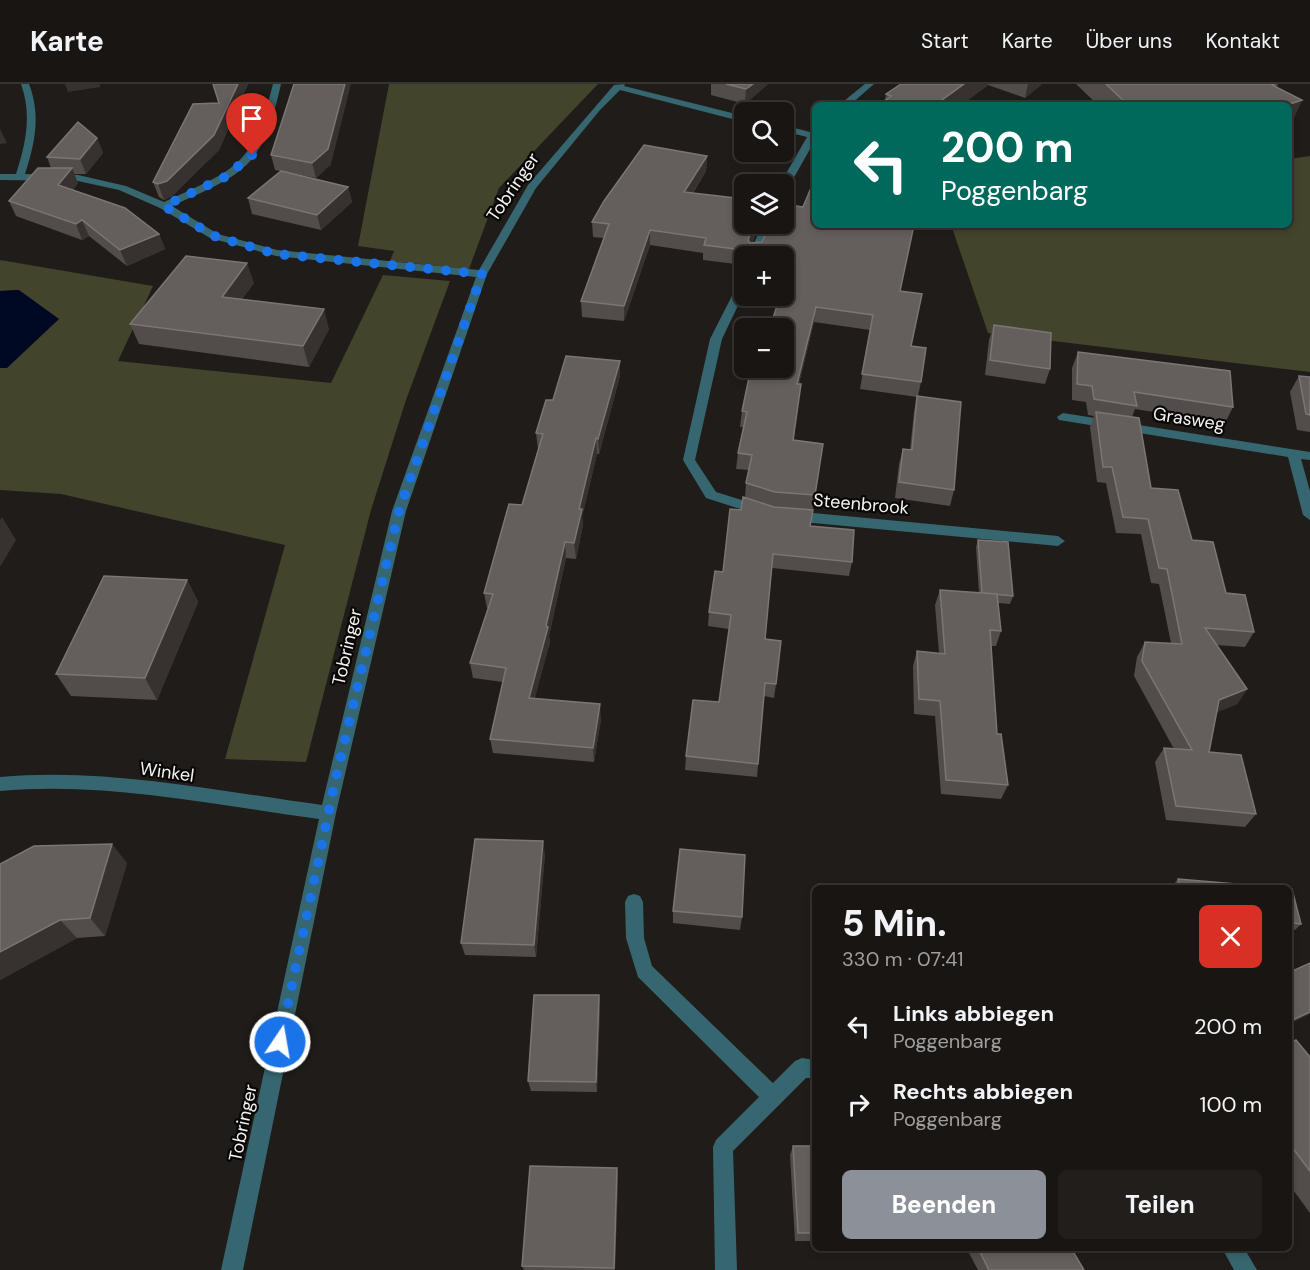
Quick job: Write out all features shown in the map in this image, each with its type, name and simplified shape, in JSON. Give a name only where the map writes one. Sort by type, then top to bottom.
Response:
[{"type":"street","points":[[20,176],[32,138],[32,104],[25,84]]},
{"type":"street","points":[[164,206],[225,177],[252,155],[268,123],[276,84]]},
{"type":"street","points":[[848,102],[870,84]]},
{"type":"street","points":[[615,85],[734,116]]},
{"type":"street","name":"Tobringer","points":[[232,1270],[328,813],[399,511],[482,274],[532,188],[615,85]]},
{"type":"street","points":[[794,130],[812,135]]},
{"type":"street","points":[[792,174],[812,138]]},
{"type":"street","points":[[0,177],[78,178],[122,188],[164,206],[214,236],[276,254],[482,274]]},
{"type":"street","name":"Steenbrook","points":[[734,302],[716,339],[689,460],[711,495],[773,514],[1058,541]]},
{"type":"street","name":"Grasweg","points":[[1063,417],[1310,456]]},
{"type":"street","points":[[1293,453],[1310,515]]},
{"type":"street","name":"Winkel","points":[[0,784],[41,780],[96,782],[328,813]]},
{"type":"street","points":[[634,902],[635,938],[644,971],[773,1097]]},
{"type":"street","points":[[726,1270],[723,1147],[802,1068],[812,1069]]},
{"type":"street","points":[[1234,1251],[1246,1270]]},
{"type":"green space","points":[[389,84],[598,84],[499,188],[469,269],[390,261],[394,251],[358,246]]},
{"type":"green space","points":[[1310,156],[1310,372],[988,333],[952,228],[1292,228],[1292,159]]},
{"type":"green space","points":[[0,260],[153,286],[118,361],[331,383],[383,275],[450,281],[406,400],[371,510],[306,762],[225,759],[285,545],[61,494],[0,490],[0,368],[7,367],[19,290],[0,291]]},
{"type":"water","points":[[19,290],[59,319],[7,368],[0,368],[0,291]]},
{"type":"building","points":[[213,84],[238,84],[214,135],[167,181],[158,184],[153,182],[193,104],[219,103]]},
{"type":"building","points":[[294,84],[345,84],[328,149],[312,163],[271,155]]},
{"type":"building","points":[[726,84],[753,84],[746,89]]},
{"type":"building","points":[[901,84],[964,84],[939,102],[883,102],[891,96],[886,94]]},
{"type":"building","points":[[1106,84],[1275,84],[1272,85],[1302,100],[1292,103],[1125,102]]},
{"type":"building","points":[[78,122],[97,138],[80,159],[47,157]]},
{"type":"building","points":[[644,145],[707,156],[684,192],[734,198],[734,234],[751,234],[748,240],[750,243],[762,242],[766,234],[794,234],[794,206],[803,207],[812,185],[812,228],[913,228],[900,291],[922,294],[911,346],[926,348],[921,382],[862,374],[873,315],[816,307],[797,384],[801,384],[793,440],[823,444],[815,495],[775,492],[746,483],[752,455],[738,453],[747,412],[742,411],[749,378],[794,378],[794,318],[773,318],[777,306],[794,306],[794,246],[734,246],[734,249],[704,245],[706,238],[650,230],[624,306],[581,301],[609,224],[592,222],[604,201]]},
{"type":"building","points":[[38,168],[72,168],[58,185],[125,208],[159,234],[120,250],[82,220],[76,224],[9,201]]},
{"type":"building","points":[[281,171],[348,187],[317,215],[248,198]]},
{"type":"building","points":[[186,256],[247,263],[222,297],[324,309],[303,346],[130,324]]},
{"type":"building","points":[[994,325],[1051,333],[1050,369],[990,360]]},
{"type":"building","points":[[1078,352],[1230,371],[1233,407],[1134,392],[1137,406],[1094,399],[1092,386],[1077,384]]},
{"type":"building","points":[[566,356],[620,361],[598,439],[596,438],[579,509],[582,509],[574,543],[565,542],[546,626],[548,627],[529,698],[600,704],[593,748],[490,739],[506,668],[470,663],[493,594],[484,593],[509,504],[522,505],[543,434],[536,433],[546,400],[553,400]]},
{"type":"building","points":[[1299,376],[1310,377],[1310,415],[1306,414]]},
{"type":"building","points":[[917,396],[961,402],[954,490],[899,482],[903,449],[912,450]]},
{"type":"building","points":[[1096,412],[1139,418],[1151,488],[1178,490],[1192,540],[1213,542],[1226,593],[1245,595],[1254,632],[1205,628],[1247,689],[1219,700],[1209,752],[1241,755],[1256,814],[1176,806],[1164,748],[1192,750],[1142,661],[1145,642],[1182,644],[1167,569],[1159,568],[1148,519],[1123,517],[1112,467],[1103,467]]},
{"type":"building","points":[[743,497],[774,507],[813,510],[810,526],[854,530],[852,562],[773,554],[765,639],[781,641],[776,684],[765,683],[758,764],[686,756],[693,700],[719,702],[731,615],[709,612],[715,571],[723,572],[730,509],[741,510]]},
{"type":"building","points":[[978,540],[1008,542],[1013,596],[982,593]]},
{"type":"building","points":[[104,576],[187,580],[145,678],[56,674]]},
{"type":"building","points":[[940,590],[997,594],[1001,631],[990,630],[997,734],[1001,734],[1008,785],[946,780],[940,701],[919,699],[917,651],[945,654]]},
{"type":"building","points":[[475,839],[543,841],[534,945],[461,943]]},
{"type":"building","points":[[112,844],[90,918],[60,920],[0,952],[0,864],[34,846]]},
{"type":"building","points":[[680,849],[745,855],[742,917],[673,911]]},
{"type":"building","points":[[1178,879],[1249,885],[1179,885]]},
{"type":"building","points":[[1292,889],[1301,924],[1292,923]]},
{"type":"building","points":[[1310,963],[1310,1012],[1292,1020],[1292,971]]},
{"type":"building","points":[[534,995],[599,995],[596,1082],[528,1081]]},
{"type":"building","points":[[1296,1040],[1310,1057],[1310,1171],[1292,1147],[1292,1042]]},
{"type":"building","points":[[793,1146],[812,1146],[812,1233],[798,1233]]},
{"type":"building","points":[[530,1166],[617,1168],[614,1268],[522,1266]]},
{"type":"building","points":[[980,1251],[1073,1251],[1084,1270],[989,1270]]},
{"type":"route","points":[[252,155],[225,177],[164,206],[214,236],[276,254],[482,274],[463,322],[399,511],[335,782],[280,1042]]}]
